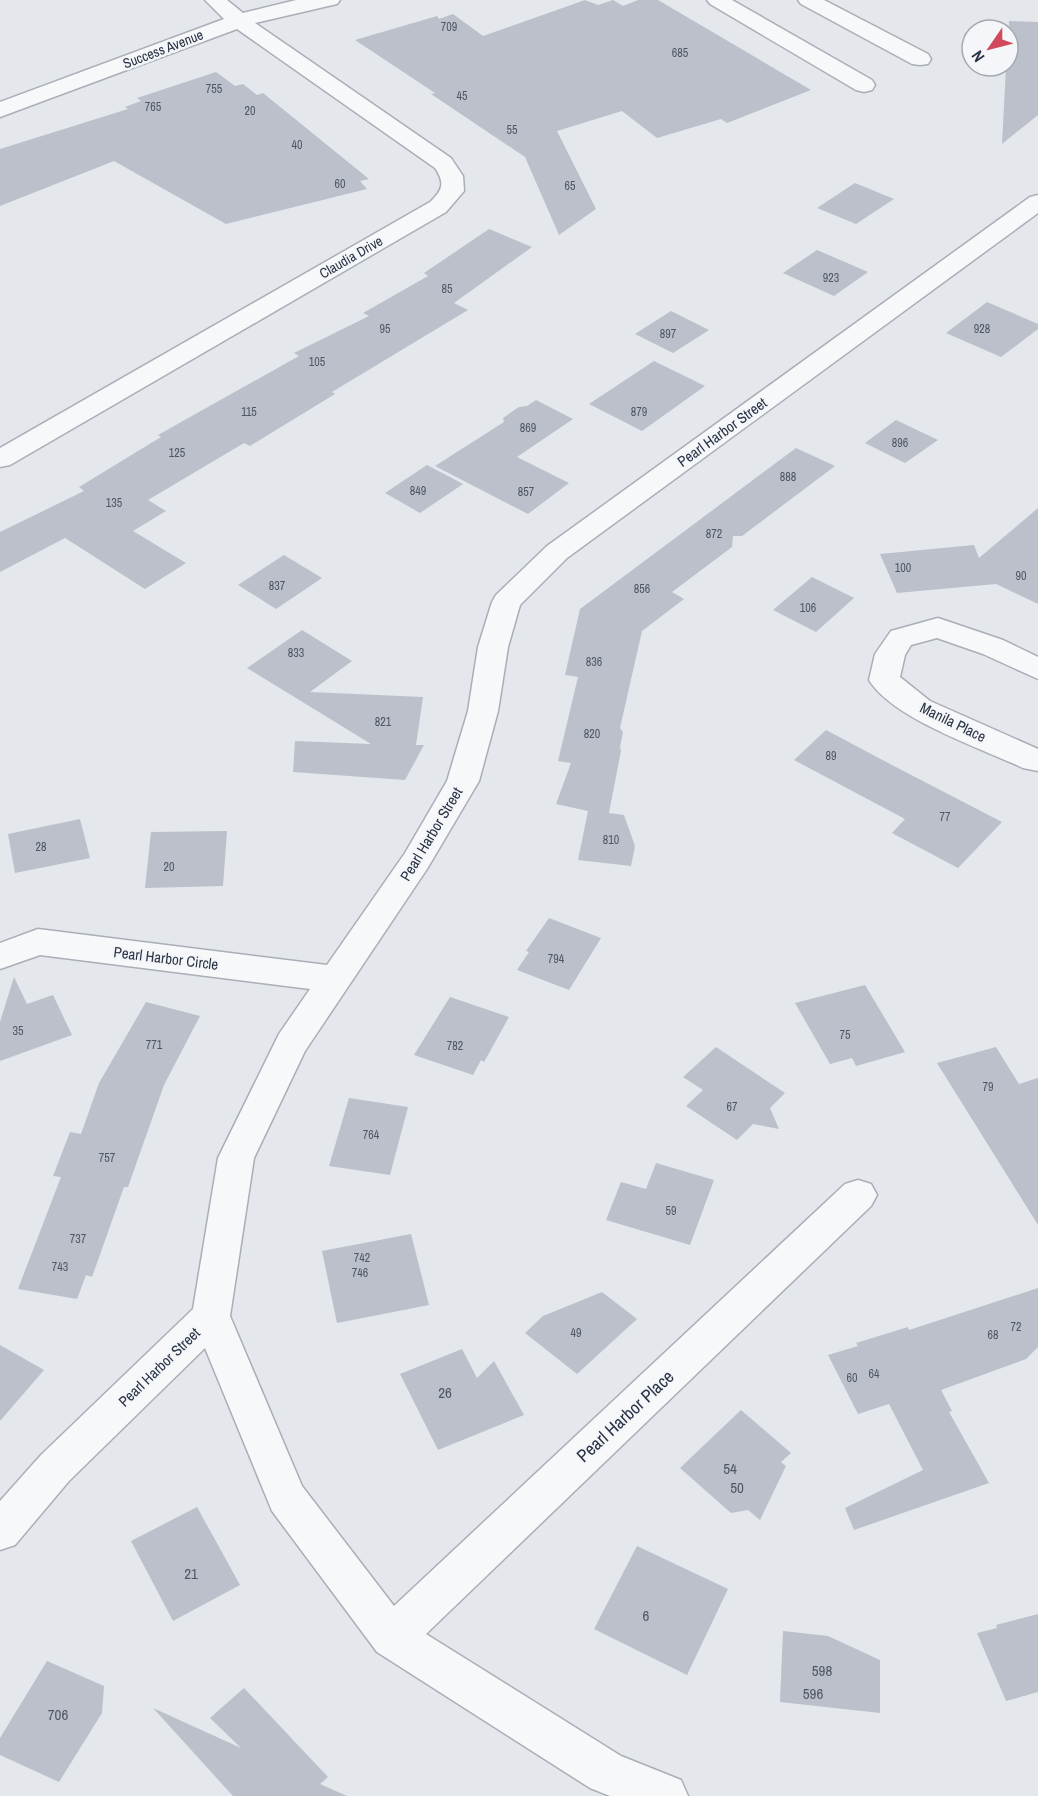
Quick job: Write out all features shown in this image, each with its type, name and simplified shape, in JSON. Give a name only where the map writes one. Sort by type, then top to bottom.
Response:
[{"type":"street","points":[[215,0],[239,21]]},
{"type":"street","name":"Success Avenue","points":[[0,111],[239,21],[276,10],[330,0]]},
{"type":"street","points":[[717,0],[864,85]]},
{"type":"street","points":[[808,0],[920,59]]},
{"type":"street","name":"Claudia Drive","points":[[0,459],[438,207],[450,197],[455,187],[454,176],[443,163],[239,21]]},
{"type":"street","name":"Pearl Harbor Street","points":[[0,1531],[55,1468],[211,1316],[236,1158],[291,1044],[416,861],[463,781],[483,711],[493,647],[506,602],[558,552],[1038,202]]},
{"type":"street","name":"Manila Place","points":[[1038,669],[993,647],[938,628],[901,638],[890,654],[884,680],[919,708],[1038,760]]},
{"type":"street","name":"Pearl Harbor Circle","points":[[0,956],[38,942],[335,979]]},
{"type":"street","name":"Pearl Harbor Place","points":[[392,1637],[858,1195]]},
{"type":"street","points":[[211,1316],[286,1498],[392,1637],[606,1772],[665,1796]]},
{"type":"building","points":[[585,0],[598,5],[613,0],[623,6],[638,0],[658,0],[811,90],[727,123],[721,119],[657,138],[622,111],[557,131],[596,209],[559,235],[525,157],[355,40],[437,16],[439,19],[453,14],[483,36]]},
{"type":"building","points":[[1020,21],[1038,22],[1038,115],[1002,144],[1005,78],[1020,78]]},
{"type":"building","points":[[216,72],[235,86],[243,84],[257,95],[263,93],[369,179],[360,181],[367,189],[226,224],[114,161],[0,206],[0,149],[128,109],[125,107],[141,101],[137,98]]},
{"type":"building","points":[[855,183],[894,199],[856,224],[817,208]]},
{"type":"building","points":[[489,229],[532,247],[454,303],[468,310],[332,392],[335,394],[250,446],[244,443],[148,500],[166,511],[133,531],[186,563],[145,589],[65,538],[0,572],[0,532],[84,491],[79,487],[161,437],[158,435],[299,356],[294,353],[369,316],[363,313],[428,276],[424,273]]},
{"type":"building","points":[[817,250],[868,272],[834,296],[783,273]]},
{"type":"building","points":[[987,302],[1038,324],[1038,329],[1001,357],[946,333]]},
{"type":"building","points":[[671,311],[709,330],[673,353],[635,334]]},
{"type":"building","points":[[654,361],[705,386],[642,431],[589,404]]},
{"type":"building","points":[[536,400],[573,419],[517,457],[569,483],[528,514],[435,466],[504,422],[503,418],[519,407],[527,406]]},
{"type":"building","points":[[896,420],[938,440],[905,463],[865,443]]},
{"type":"building","points":[[796,448],[835,466],[742,536],[733,536],[732,547],[672,592],[684,599],[642,631],[620,728],[623,732],[621,751],[609,813],[624,815],[635,846],[631,866],[578,860],[588,811],[556,804],[571,763],[558,761],[578,677],[565,675],[580,609]]},
{"type":"building","points":[[427,465],[463,484],[420,513],[385,493]]},
{"type":"building","points":[[1038,508],[1038,604],[996,584],[897,593],[880,554],[974,545],[979,558]]},
{"type":"building","points":[[284,555],[322,578],[276,609],[238,585]]},
{"type":"building","points":[[812,577],[854,598],[816,632],[773,610]]},
{"type":"building","points":[[302,630],[352,661],[310,692],[423,697],[416,745],[424,745],[405,780],[293,772],[295,741],[371,744],[247,668]]},
{"type":"building","points":[[826,730],[1002,822],[958,868],[892,833],[905,819],[794,760]]},
{"type":"building","points":[[80,819],[90,858],[15,873],[8,834]]},
{"type":"building","points":[[227,831],[223,886],[145,888],[151,832]]},
{"type":"building","points":[[549,918],[601,938],[569,990],[517,970],[529,952],[526,951]]},
{"type":"building","points":[[14,977],[27,1004],[53,995],[72,1035],[0,1061],[0,1022]]},
{"type":"building","points":[[865,985],[905,1052],[856,1066],[852,1058],[830,1064],[795,1003]]},
{"type":"building","points":[[450,997],[509,1017],[484,1062],[481,1060],[473,1075],[414,1055]]},
{"type":"building","points":[[146,1002],[200,1016],[164,1085],[128,1187],[124,1187],[92,1277],[86,1275],[77,1299],[18,1289],[61,1177],[53,1176],[70,1132],[81,1134],[99,1083]]},
{"type":"building","points":[[716,1047],[785,1093],[770,1108],[779,1129],[753,1124],[737,1140],[686,1106],[703,1090],[683,1077]]},
{"type":"building","points":[[996,1047],[1019,1084],[1038,1078],[1038,1225],[937,1063]]},
{"type":"building","points":[[349,1098],[408,1107],[390,1175],[329,1166]]},
{"type":"building","points":[[656,1163],[714,1180],[690,1245],[606,1220],[621,1182],[646,1189]]},
{"type":"building","points":[[411,1234],[429,1305],[337,1323],[322,1251]]},
{"type":"building","points":[[1038,1288],[1038,1347],[1026,1359],[941,1390],[952,1411],[949,1412],[989,1483],[854,1530],[845,1508],[923,1470],[889,1404],[858,1414],[828,1355],[858,1346],[856,1343],[908,1327],[909,1330]]},
{"type":"building","points":[[602,1292],[637,1319],[577,1374],[525,1333],[543,1316]]},
{"type":"building","points":[[0,1345],[44,1370],[0,1421]]},
{"type":"building","points":[[462,1349],[477,1378],[494,1361],[524,1415],[438,1450],[400,1374]]},
{"type":"building","points":[[741,1410],[791,1453],[781,1462],[786,1466],[760,1520],[748,1510],[731,1513],[680,1468]]},
{"type":"building","points":[[197,1507],[240,1585],[173,1621],[131,1541]]},
{"type":"building","points":[[637,1546],[728,1589],[687,1675],[594,1629]]},
{"type":"building","points":[[1038,1614],[1038,1692],[1006,1701],[977,1633],[997,1628],[996,1625]]},
{"type":"building","points":[[783,1631],[828,1636],[880,1660],[880,1713],[780,1702]]},
{"type":"building","points":[[47,1661],[104,1686],[102,1713],[59,1782],[0,1755],[0,1738]]},
{"type":"building","points":[[244,1688],[328,1777],[320,1784],[347,1796],[233,1796],[153,1708],[241,1748],[210,1718]]}]
